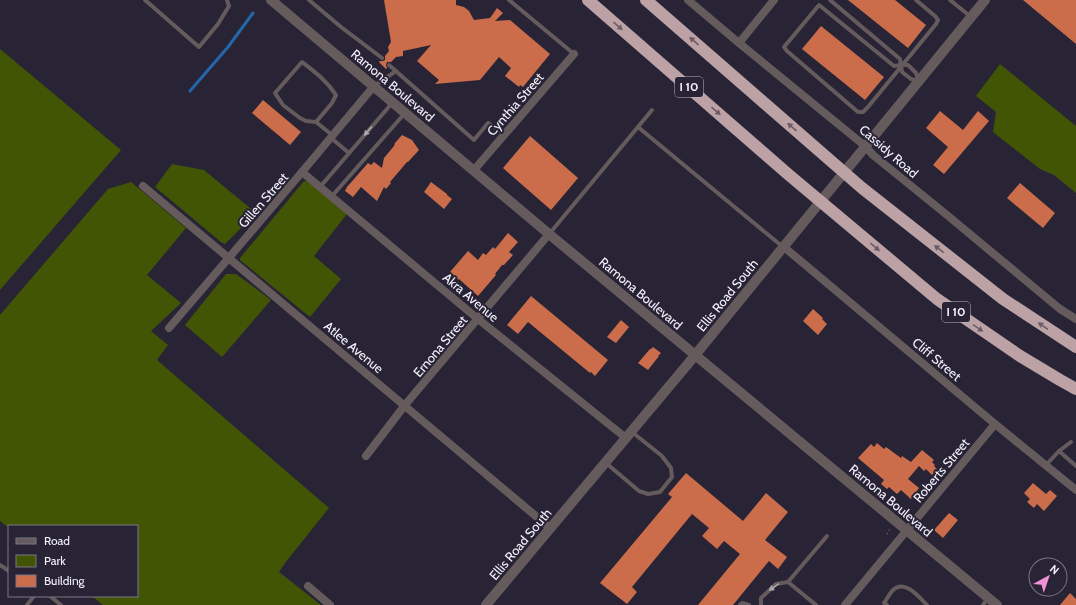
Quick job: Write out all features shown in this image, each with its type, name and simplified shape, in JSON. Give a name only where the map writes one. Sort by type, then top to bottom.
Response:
[{"type":"highway","name":"I 10","points":[[588,0],[789,175],[937,299],[1020,356],[1076,389]]},
{"type":"highway","points":[[646,0],[862,188],[1003,299],[1076,347]]},
{"type":"street","name":"Cassidy Road","points":[[688,0],[865,146],[873,156],[1060,309],[1076,319]]},
{"type":"street","points":[[739,43],[774,0]]},
{"type":"street","name":"Ellis Road South","points":[[486,605],[606,463],[985,0]]},
{"type":"street","name":"Ramona Boulevard","points":[[274,1],[549,234],[907,530],[986,602],[997,605]]},
{"type":"street","name":"Cynthia Street","points":[[474,170],[574,54]]},
{"type":"street","name":"Gillen Street","points":[[169,328],[374,86]]},
{"type":"street","name":"Akra Avenue","points":[[302,172],[478,319],[629,435]]},
{"type":"street","name":"Atlee Avenue","points":[[142,186],[550,528]]},
{"type":"street","name":"Ernona Street","points":[[366,456],[405,405],[549,234]]},
{"type":"street","name":"Cliff Street","points":[[784,247],[1076,490]]},
{"type":"street","name":"Roberts Street","points":[[845,605],[995,424]]},
{"type":"street","points":[[308,586],[330,605]]},
{"type":"lane","points":[[144,0],[199,47],[226,12],[229,6],[227,0]]},
{"type":"lane","points":[[309,0],[341,27],[382,58]]},
{"type":"lane","points":[[509,0],[574,54]]},
{"type":"lane","points":[[824,0],[784,47],[787,52],[858,112],[863,112],[868,108],[901,65],[936,24],[938,20],[935,16],[916,0]]},
{"type":"lane","points":[[830,0],[900,59],[902,72],[911,79],[919,81]]},
{"type":"lane","points":[[950,0],[955,2],[971,17]]},
{"type":"lane","points":[[819,5],[894,66],[908,65],[916,73],[919,81]]},
{"type":"lane","points":[[316,122],[332,103],[336,95],[331,87],[302,62],[275,93],[283,105],[300,118],[306,121],[316,122],[349,153]]},
{"type":"lane","points":[[389,65],[474,140],[488,123],[506,134]]},
{"type":"lane","points":[[374,86],[396,71]]},
{"type":"lane","points":[[320,187],[393,102]]},
{"type":"lane","points":[[549,234],[652,110]]},
{"type":"lane","points":[[332,197],[406,112]]},
{"type":"lane","points":[[638,127],[784,247]]},
{"type":"lane","points":[[606,463],[639,491],[648,494],[660,492],[672,477],[671,468],[662,456],[629,435]]},
{"type":"lane","points":[[1046,465],[1059,451],[1071,442]]},
{"type":"lane","points":[[1059,451],[1076,466]]},
{"type":"lane","points":[[761,605],[761,598],[776,584],[788,582],[827,536]]},
{"type":"lane","points":[[0,564],[8,570]]},
{"type":"lane","points":[[788,582],[816,605]]},
{"type":"lane","points":[[887,605],[884,603],[893,590],[900,586],[906,587],[914,592],[927,605]]},
{"type":"lane","points":[[27,605],[33,597]]},
{"type":"lane","points":[[51,597],[61,605]]},
{"type":"lane","points":[[740,605],[742,603],[749,605]]},
{"type":"path","points":[[887,534],[890,529]]},
{"type":"green space","points":[[0,49],[121,150],[0,290]]},
{"type":"green space","points":[[1000,64],[1076,126],[1076,193],[1054,175],[1040,169],[993,132],[996,112],[976,96]]},
{"type":"green space","points":[[172,164],[204,170],[256,213],[225,244],[221,242],[155,187]]},
{"type":"green space","points":[[304,181],[309,182],[347,214],[314,256],[341,279],[310,317],[240,260],[240,258]]},
{"type":"green space","points":[[131,182],[186,228],[147,275],[181,303],[151,331],[168,345],[157,360],[329,508],[279,572],[321,605],[103,605],[93,597],[138,597],[138,525],[8,525],[8,527],[0,521],[0,315],[108,189]]},
{"type":"green space","points":[[226,274],[236,274],[271,300],[222,357],[185,325]]},
{"type":"building","points":[[384,0],[456,0],[456,5],[464,7],[469,11],[474,20],[490,18],[497,8],[503,13],[495,21],[510,20],[550,54],[523,87],[520,85],[519,87],[505,76],[511,68],[499,57],[480,80],[435,84],[439,80],[417,61],[431,45],[403,51],[403,56],[396,57],[391,62],[387,62],[386,69],[379,62],[385,60],[385,56],[389,51],[388,47],[391,42]]},
{"type":"building","points":[[848,0],[895,0],[926,25],[908,48]]},
{"type":"building","points":[[1023,0],[1076,0],[1076,44]]},
{"type":"building","points":[[821,26],[884,77],[865,100],[802,49]]},
{"type":"building","points":[[263,100],[301,132],[290,145],[252,113]]},
{"type":"building","points":[[940,111],[963,130],[978,111],[989,121],[944,174],[933,165],[948,147],[926,128]]},
{"type":"building","points":[[402,135],[412,140],[419,150],[390,182],[391,183],[386,189],[384,187],[377,201],[361,187],[353,197],[345,191],[368,163],[371,165],[374,162],[382,168],[384,158]]},
{"type":"building","points":[[530,136],[578,178],[551,210],[503,168]]},
{"type":"building","points":[[431,182],[452,199],[444,209],[424,192]]},
{"type":"building","points":[[1020,183],[1055,213],[1043,228],[1007,198]]},
{"type":"building","points":[[508,233],[518,242],[509,252],[513,255],[504,265],[502,265],[495,274],[496,275],[478,296],[450,272],[468,251],[478,260],[483,253],[486,255],[493,247],[495,249]]},
{"type":"building","points":[[531,296],[608,360],[595,376],[528,322],[518,334],[507,325]]},
{"type":"building","points":[[813,309],[827,324],[818,335],[803,321]]},
{"type":"building","points":[[621,320],[629,327],[616,343],[607,337]]},
{"type":"building","points":[[653,347],[661,353],[648,370],[638,363]]},
{"type":"building","points":[[877,443],[884,449],[886,447],[901,458],[902,456],[911,462],[922,450],[934,460],[932,462],[937,469],[932,475],[926,469],[924,471],[919,466],[908,479],[919,488],[911,499],[901,490],[897,494],[889,487],[887,489],[881,484],[884,480],[858,458],[871,444],[874,447]]},
{"type":"building","points":[[686,473],[743,521],[766,493],[788,512],[765,540],[787,557],[778,569],[769,561],[733,605],[698,605],[740,554],[724,541],[717,549],[702,536],[709,528],[692,514],[632,587],[637,592],[627,604],[600,583],[672,497],[668,494]]},
{"type":"building","points":[[1033,483],[1046,494],[1050,490],[1057,496],[1044,511],[1037,504],[1034,508],[1027,502],[1030,499],[1024,493]]},
{"type":"building","points":[[949,513],[958,520],[943,538],[934,530]]},
{"type":"building","points":[[1070,593],[1076,599],[1076,605],[1060,605],[1068,597]]},
{"type":"waterway","points":[[190,91],[228,47],[253,13]]}]
